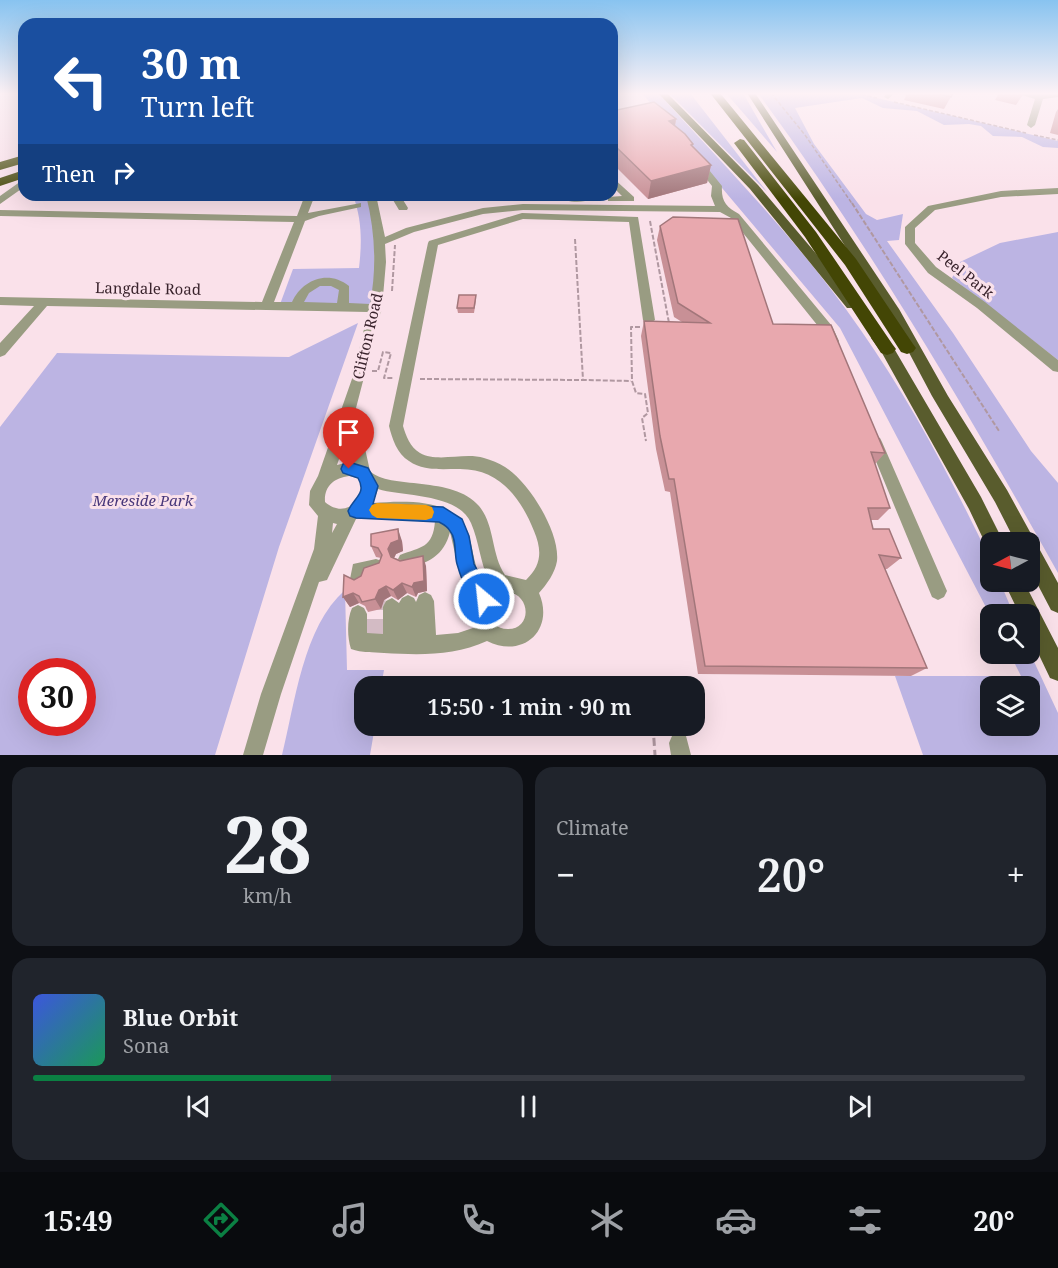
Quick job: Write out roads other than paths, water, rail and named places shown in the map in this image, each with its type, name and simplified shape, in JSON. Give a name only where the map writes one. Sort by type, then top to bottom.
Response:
[{"type":"highway","points":[[728,128],[812,235],[887,349]]},
{"type":"highway","points":[[743,128],[851,262],[907,348]]},
{"type":"highway","points":[[0,166],[18,161]]},
{"type":"highway","points":[[0,181],[18,178]]},
{"type":"main road","points":[[696,128],[754,187],[887,349],[990,532]]},
{"type":"main road","points":[[774,128],[870,273],[1020,532]]},
{"type":"main road","points":[[907,348],[942,400]]},
{"type":"main road","points":[[1040,569],[1058,603]]},
{"type":"main road","points":[[1019,592],[1058,670]]},
{"type":"street","points":[[690,153],[717,186],[719,202]]},
{"type":"street","points":[[0,201],[18,181]]},
{"type":"street","points":[[618,186],[630,198],[618,198]]},
{"type":"street","name":"Peel Park","points":[[1058,191],[1001,194],[932,208],[910,227],[910,243],[932,270],[981,305],[1058,367]]},
{"type":"street","points":[[266,307],[308,201]]},
{"type":"street","name":"Clifton Road","points":[[254,755],[271,694],[322,549],[326,514],[321,510],[316,498],[351,406],[376,308],[381,271],[379,238],[372,201]]},
{"type":"street","points":[[399,201],[403,208]]},
{"type":"street","points":[[379,238],[521,201],[719,202],[735,216],[775,262],[828,329],[837,351]]},
{"type":"street","points":[[0,213],[302,219],[316,213],[357,205]]},
{"type":"street","points":[[527,592],[538,582],[548,562],[546,543],[528,501],[500,472],[479,463],[424,461],[413,457],[401,441],[396,426],[433,243],[522,216],[634,219],[649,320]]},
{"type":"street","points":[[296,307],[303,291],[309,286],[329,282],[340,284],[345,289],[343,307]]},
{"type":"street","name":"Langdale Road","points":[[0,301],[376,308]]},
{"type":"street","points":[[0,352],[44,302]]},
{"type":"street","name":"Clifton Road","points":[[296,622],[353,512],[369,497],[370,486],[354,435],[351,406]]},
{"type":"street","points":[[869,427],[938,591]]},
{"type":"street","points":[[325,478],[340,470],[356,470],[391,486],[438,491],[457,498],[479,521],[492,572],[501,584]]},
{"type":"street","points":[[326,514],[342,516],[353,512],[412,511],[443,515],[456,524],[461,536],[466,564],[474,584],[484,599]]},
{"type":"street","points":[[413,563],[435,549],[443,532],[443,515]]},
{"type":"street","points":[[359,579],[359,570],[376,567]]},
{"type":"street","points":[[501,584],[515,584],[527,592],[534,602],[535,612],[527,631],[519,636],[506,639],[497,637],[488,631],[482,622],[481,608],[484,599],[492,588],[501,584]]},
{"type":"street","points":[[410,644],[408,604],[410,644]]},
{"type":"street","points":[[358,614],[358,642],[410,644],[474,638],[488,631]]},
{"type":"tunnel","points":[[376,591],[376,643]]},
{"type":"park label","name":"Mereside Park","points":[[143,500]]}]
